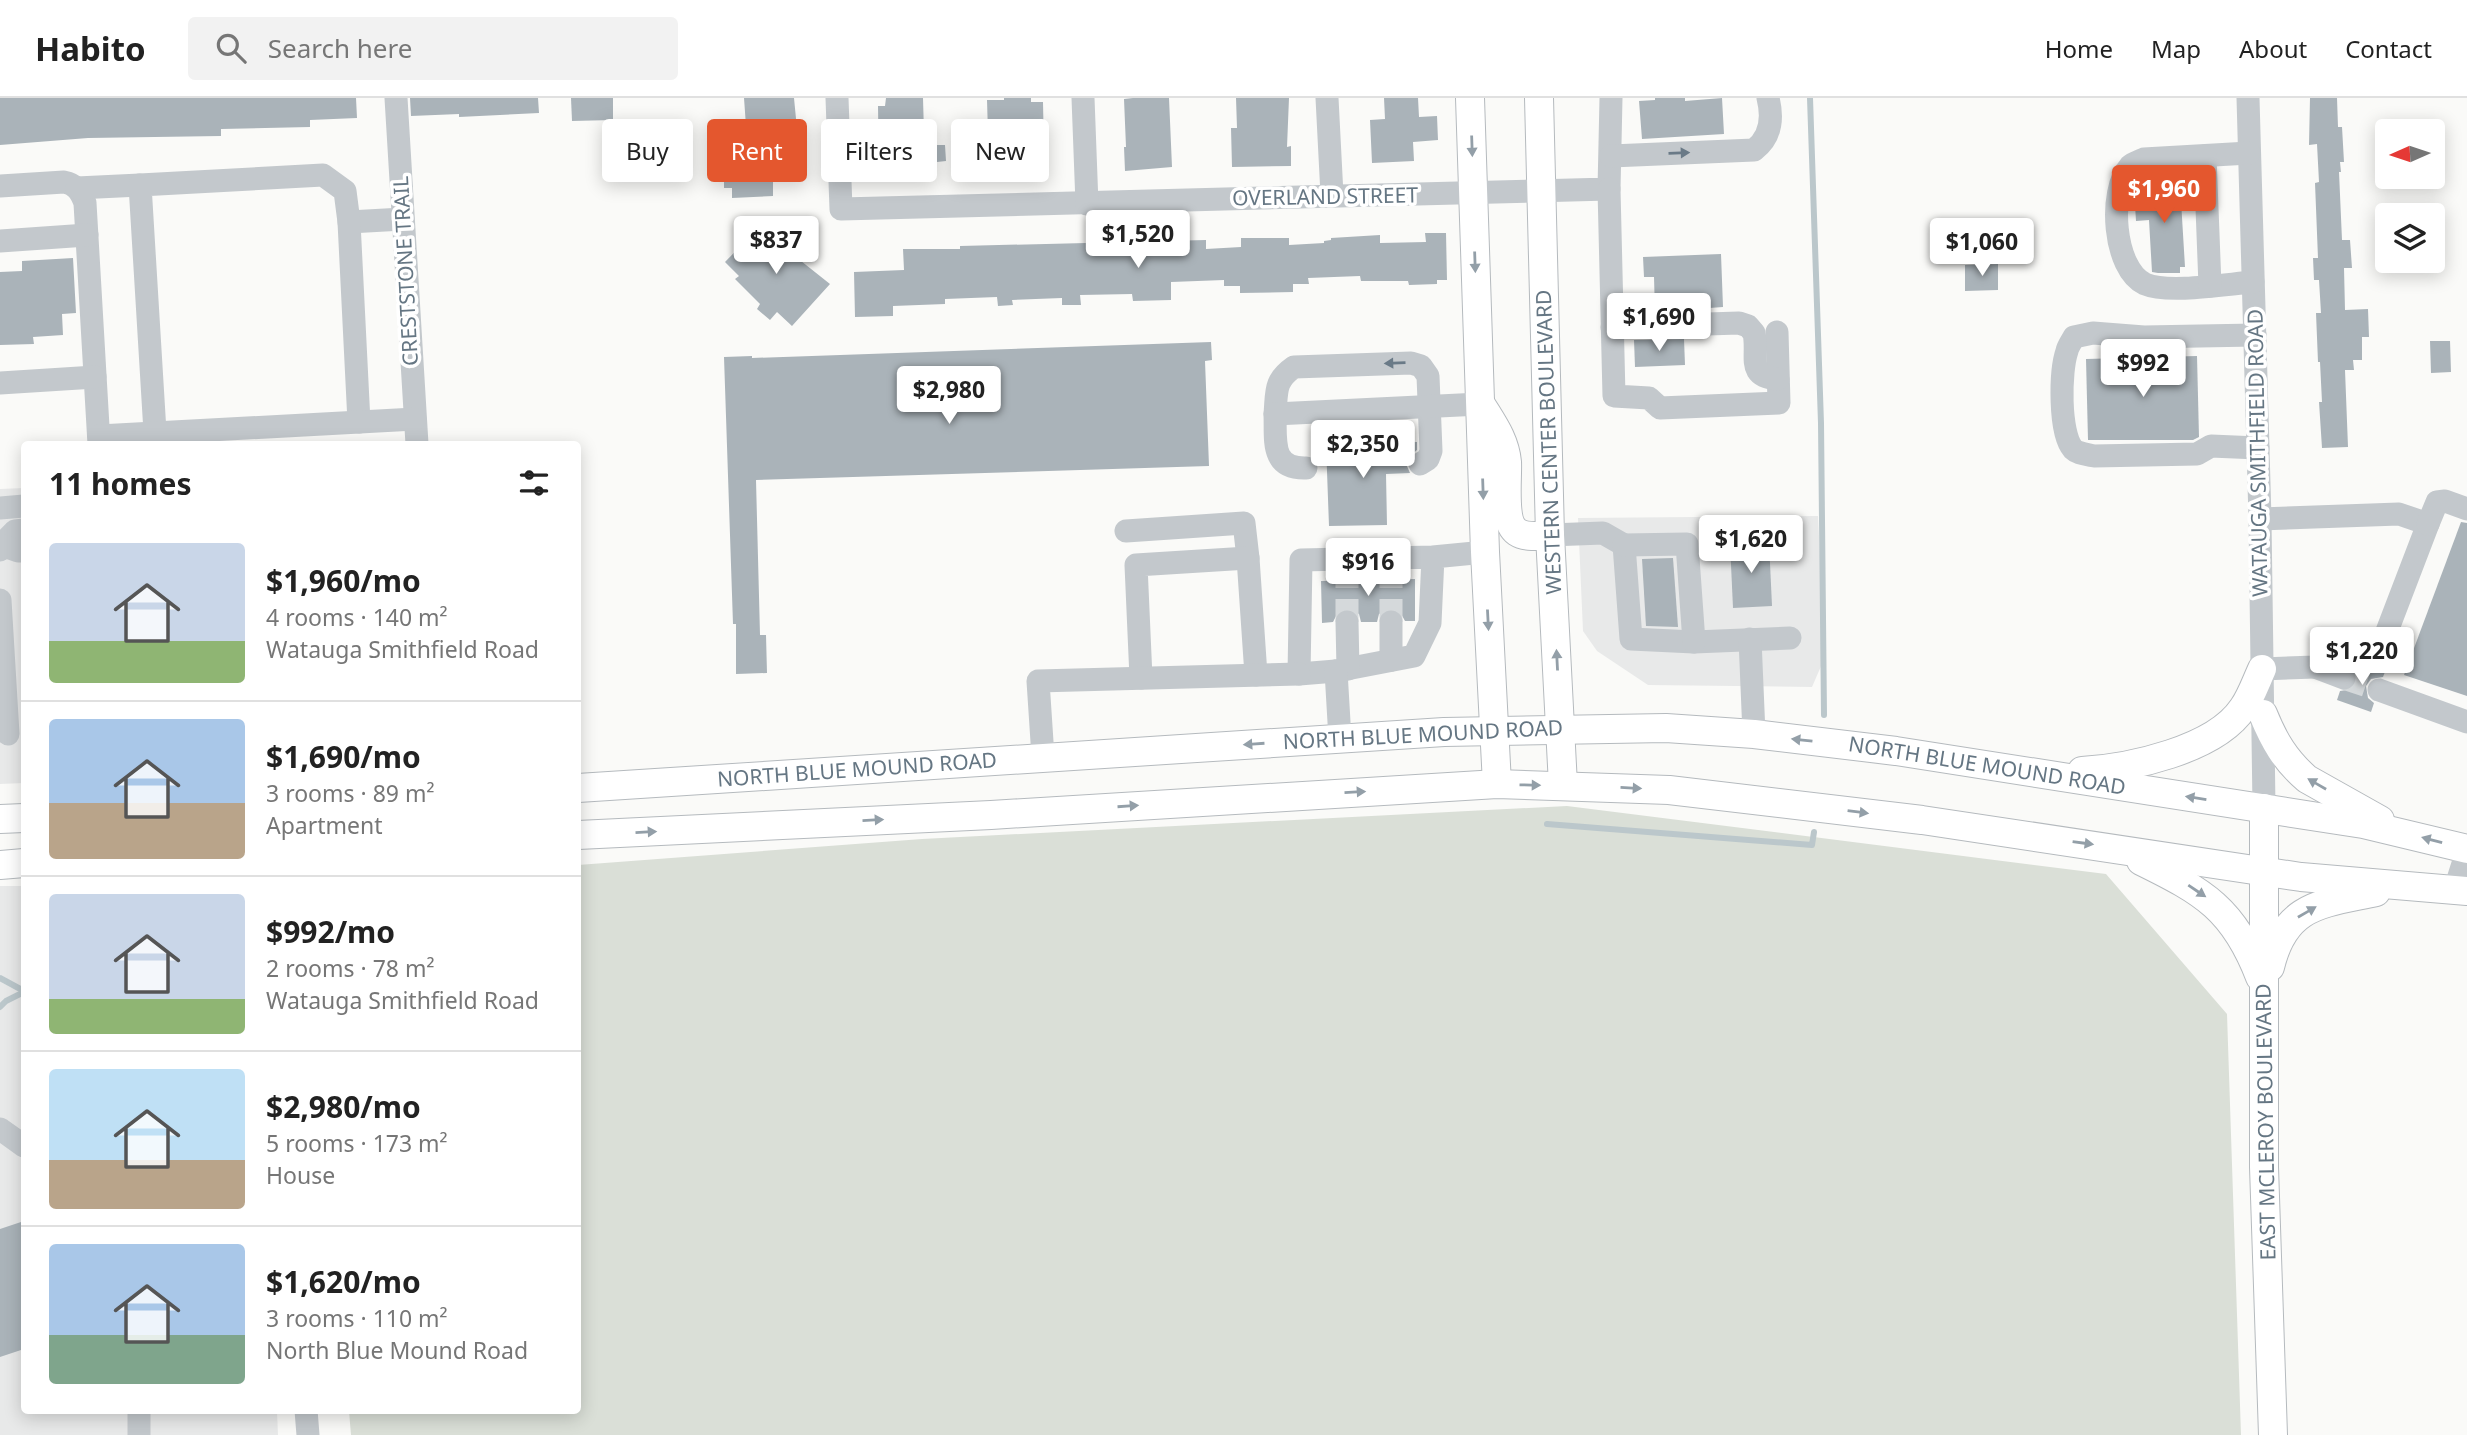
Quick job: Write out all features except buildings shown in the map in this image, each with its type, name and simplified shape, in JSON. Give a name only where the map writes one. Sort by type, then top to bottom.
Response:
[{"type":"main road","points":[[1471,98],[1485,552],[1497,784]]},
{"type":"main road","name":"WESTERN CENTER BOULEVARD","points":[[1539,98],[1550,535],[1563,785]]},
{"type":"main road","points":[[1480,404],[1502,439],[1507,460],[1507,508],[1513,527],[1518,533],[1529,536],[1550,535]]},
{"type":"main road","points":[[2036,773],[2103,769],[2192,747],[2215,736],[2243,709],[2262,670]]},
{"type":"main road","points":[[2263,714],[2280,751],[2307,779],[2398,831],[2467,850]]},
{"type":"main road","name":"NORTH BLUE MOUND ROAD","points":[[581,789],[1340,738],[1494,730],[1666,728],[1754,734],[1896,751],[2398,831]]},
{"type":"main road","points":[[581,835],[991,815],[1497,784],[1563,785],[1669,790],[1922,820],[2264,872],[2461,890]]},
{"type":"main road","name":"EAST MCLEROY BOULEVARD","points":[[2264,808],[2264,1167],[2273,1435]]},
{"type":"main road","points":[[0,819],[21,818]]},
{"type":"main road","points":[[2115,848],[2197,890],[2226,915],[2252,956],[2265,990]]},
{"type":"main road","points":[[0,864],[21,863]]},
{"type":"main road","points":[[2265,990],[2275,946],[2281,933],[2292,922],[2318,906],[2402,886]]},
{"type":"street","name":"CRESTSTONE TRAIL","points":[[396,98],[417,441]]},
{"type":"street","name":"OVERLAND STREET","points":[[837,98],[841,209],[1609,189]]},
{"type":"street","points":[[1083,98],[1087,204]]},
{"type":"street","points":[[1327,98],[1332,195]]},
{"type":"street","points":[[1611,98],[1609,189],[1614,396],[1649,398],[1660,408],[1779,403],[1777,332]]},
{"type":"street","points":[[1611,156],[1754,150],[1764,142],[1768,132],[1771,111],[1768,98]]},
{"type":"street","name":"WATAUGA SMITHFIELD ROAD","points":[[2248,98],[2260,519],[2264,808]]},
{"type":"street","points":[[2249,153],[2144,159],[2131,164],[2120,183],[2117,212],[2122,257],[2131,274],[2146,285],[2174,288],[2253,282]]},
{"type":"street","points":[[2205,156],[2210,286]]},
{"type":"street","points":[[77,188],[323,175],[345,191],[349,222],[359,422]]},
{"type":"street","points":[[0,186],[71,183],[85,203],[99,440],[155,432],[415,419]]},
{"type":"street","points":[[140,185],[155,432]]},
{"type":"street","points":[[349,222],[403,219]]},
{"type":"street","points":[[0,241],[87,235]]},
{"type":"street","points":[[1612,327],[1739,323],[1748,326],[1754,333],[1755,365],[1758,373],[1765,378],[1778,379]]},
{"type":"street","points":[[2255,335],[2144,337],[2094,333],[2074,337],[2067,351],[2060,393],[2067,435],[2072,447],[2078,452],[2094,456],[2197,454],[2211,446],[2258,447]]},
{"type":"street","points":[[1306,468],[1286,466],[1276,449],[1277,383],[1294,367],[1410,363],[1421,366],[1427,376],[1431,451],[1428,459],[1420,464]]},
{"type":"street","points":[[0,383],[95,377]]},
{"type":"street","points":[[1275,414],[1480,404]]},
{"type":"street","points":[[2262,670],[2315,667],[2384,639],[2437,502],[2445,501],[2467,509]]},
{"type":"street","points":[[0,508],[21,506]]},
{"type":"street","points":[[2260,519],[2399,514],[2428,524]]},
{"type":"street","points":[[1126,531],[1244,523],[1256,676]]},
{"type":"street","points":[[0,550],[1,545],[15,531],[21,530]]},
{"type":"street","points":[[1550,535],[1603,533],[1624,545],[1687,544],[1694,642]]},
{"type":"street","points":[[1,545],[21,551]]},
{"type":"street","points":[[1624,545],[1630,639],[1694,642],[1790,638]]},
{"type":"street","points":[[1299,674],[1301,560],[1347,569],[1391,568],[1433,557],[1485,552]]},
{"type":"street","points":[[1043,758],[1038,681],[1299,674],[1342,670],[1414,656],[1430,623],[1433,557]]},
{"type":"street","points":[[1141,678],[1136,565],[1248,558]]},
{"type":"street","points":[[0,600],[11,734]]},
{"type":"street","points":[[1340,738],[1346,622]]},
{"type":"street","points":[[1391,622],[1391,660]]},
{"type":"street","points":[[1750,639],[1754,734]]},
{"type":"street","points":[[2315,667],[2344,678]]},
{"type":"street","points":[[2379,690],[2467,722]]},
{"type":"street","points":[[2461,890],[2467,850]]},
{"type":"street","points":[[0,1129],[21,1144]]},
{"type":"street","points":[[139,1414],[139,1435]]},
{"type":"street","points":[[306,1414],[308,1435]]},
{"type":"shaded area","points":[[21,488],[21,783],[0,784],[0,489]]},
{"type":"shaded area","points":[[1818,516],[1825,657],[1812,687],[1648,685],[1597,651],[1583,631],[1578,518]]},
{"type":"shaded area","points":[[1567,806],[2106,874],[2227,1014],[2241,1435],[351,1435],[349,1414],[581,1414],[581,865],[922,839]]},
{"type":"shaded area","points":[[0,886],[21,886],[21,1414],[277,1414],[278,1435],[0,1435]]},
{"type":"waterway","points":[[1810,98],[1821,423],[1824,715]]},
{"type":"waterway","points":[[1547,824],[1812,845],[1814,832]]},
{"type":"waterway","points":[[0,978],[21,989]]},
{"type":"waterway","points":[[0,1007],[21,994]]},
{"type":"tunnel","points":[[1347,580],[1347,622]]},
{"type":"tunnel","points":[[1391,580],[1391,622]]},
{"type":"tunnel","points":[[2344,678],[2379,690]]}]
